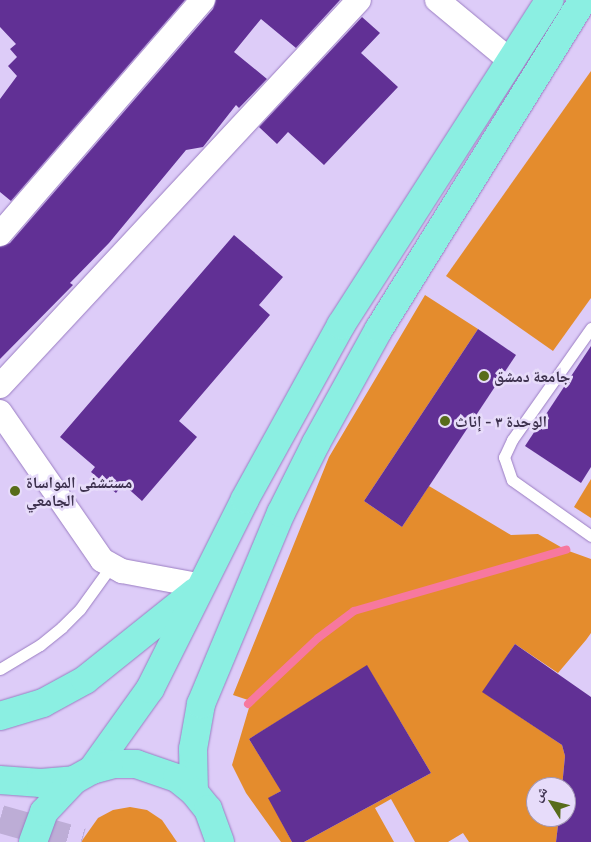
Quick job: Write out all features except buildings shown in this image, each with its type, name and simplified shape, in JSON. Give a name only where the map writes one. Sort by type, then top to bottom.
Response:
[{"type":"main road","points":[[33,842],[44,812],[83,775],[150,689],[288,417],[396,235],[512,62],[550,0]]},
{"type":"main road","points":[[194,792],[193,749],[204,696],[281,513],[316,443],[388,314],[583,0]]},
{"type":"main road","points":[[0,716],[43,703],[86,680],[202,586]]},
{"type":"main road","points":[[0,780],[41,783],[136,764],[178,778],[208,808],[219,835],[241,842]]},
{"type":"street","points":[[0,234],[203,0]]},
{"type":"street","points":[[0,386],[358,0]]},
{"type":"street","points":[[437,0],[512,62]]},
{"type":"street","points":[[0,412],[94,552],[111,566],[134,574],[202,586]]},
{"type":"lane","points":[[591,328],[512,440],[504,457],[505,466],[512,480],[591,536]]},
{"type":"lane","points":[[0,669],[40,645],[62,627],[80,609],[111,566]]},
{"type":"shaded area","points":[[591,71],[591,298],[553,351],[446,276]]},
{"type":"shaded area","points":[[425,295],[478,329],[364,501],[402,527],[429,486],[511,535],[538,534],[566,550],[591,559],[591,633],[586,640],[558,673],[515,644],[483,692],[562,745],[565,756],[563,777],[526,777],[526,827],[558,827],[556,842],[469,842],[463,833],[448,842],[415,842],[391,799],[375,808],[394,842],[304,842],[431,773],[400,721],[269,798],[292,842],[281,842],[246,793],[232,765],[251,701],[233,695],[329,457]],"holes":[[[367,666],[391,706],[274,779],[249,739]]]},
{"type":"shaded area","points":[[591,479],[591,518],[574,507]]},
{"type":"shaded area","points":[[130,807],[147,810],[162,820],[177,842],[81,842],[98,818],[113,810]]},
{"type":"waterway","points":[[248,704],[318,638],[354,611],[566,550]]},
{"type":"tunnel","points":[[0,819],[82,842]]},
{"type":"place","name":"جامعة دمشق","points":[[484,376]]},
{"type":"place","name":"الوحدة ٣ - إناث","points":[[445,421]]},
{"type":"place","name":"مستشفى المواساة الجامعي","points":[[15,491]]}]
